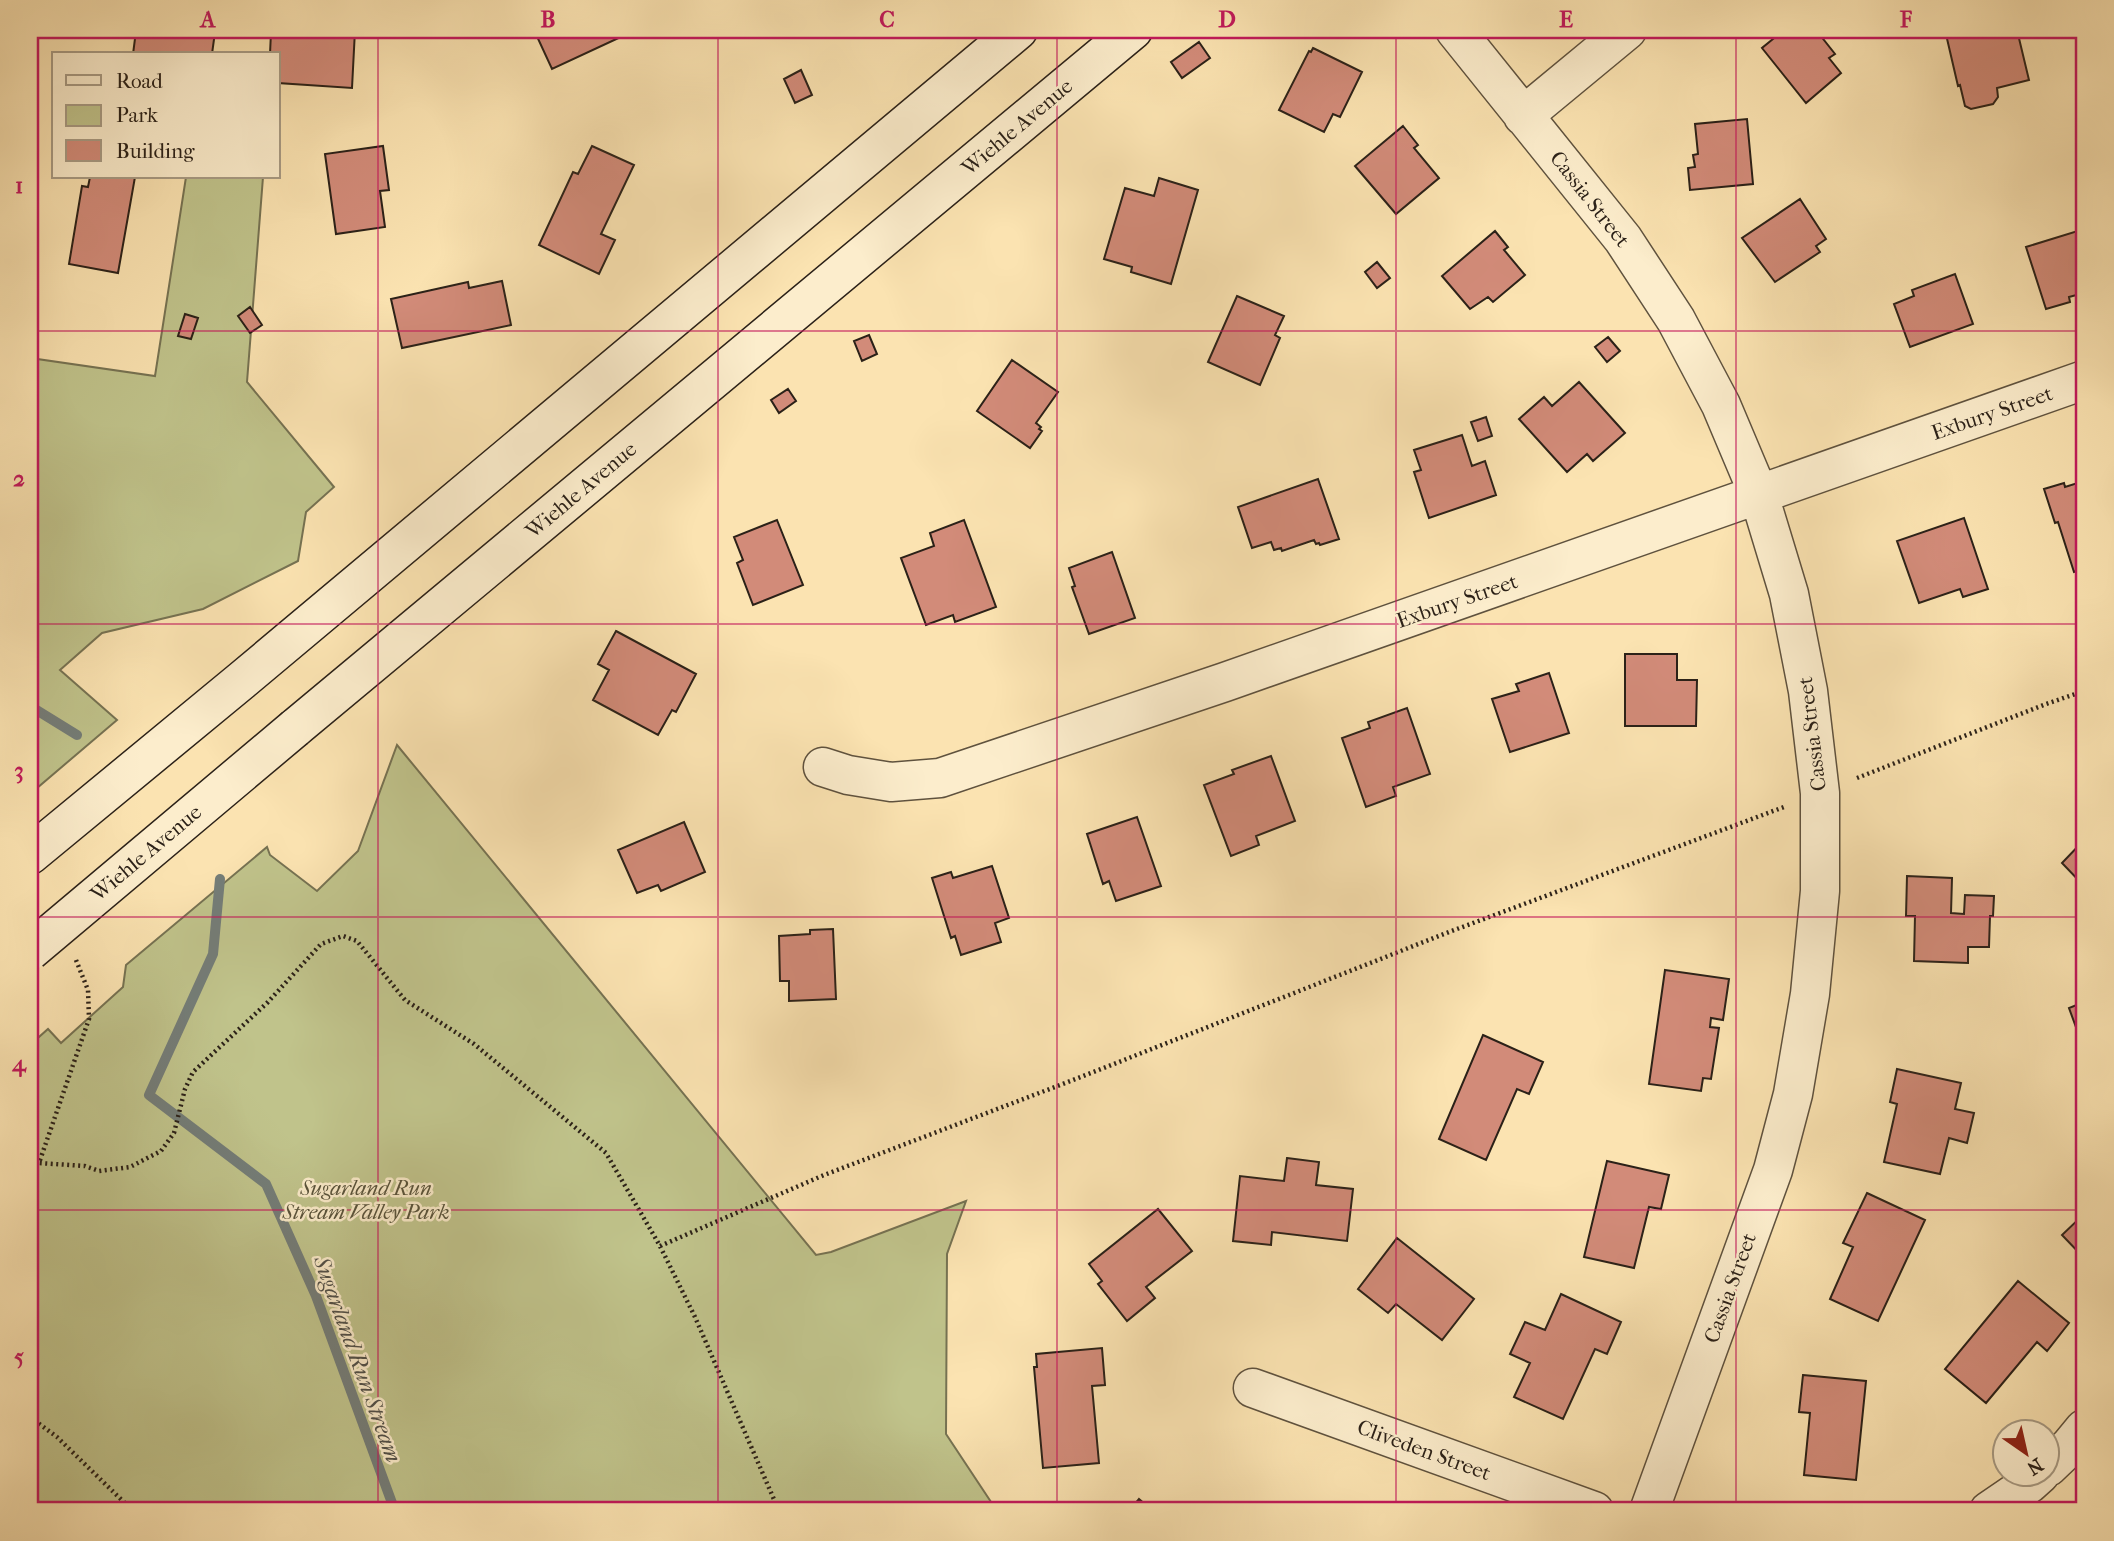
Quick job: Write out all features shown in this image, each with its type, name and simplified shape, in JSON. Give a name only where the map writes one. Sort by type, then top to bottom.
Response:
[{"type":"street","points":[[30,855],[1018,30]]},
{"type":"street","name":"Wiehle Avenue","points":[[30,951],[1133,30]]},
{"type":"street","name":"Cassia Street","points":[[1455,30],[1623,239],[1676,320],[1721,405],[1759,495],[1789,594],[1808,691],[1820,793],[1819,891],[1812,981],[1793,1094],[1773,1170],[1649,1511]]},
{"type":"street","points":[[1523,116],[1627,30]]},
{"type":"street","name":"Exbury Street","points":[[823,767],[848,775],[891,782],[940,778],[1225,682],[2084,380]]},
{"type":"street","name":"Cliveden Street","points":[[1254,1388],[1594,1511]]},
{"type":"street","points":[[2062,1454],[2084,1429]]},
{"type":"street","points":[[1989,1511],[2022,1488]]},
{"type":"path","points":[[660,1246],[824,1175],[1449,932],[2084,691]]},
{"type":"path","points":[[30,1164],[85,1166],[99,1171],[130,1167],[161,1151],[174,1133],[185,1089],[193,1072],[268,1002],[321,944],[343,936],[357,941],[405,1000],[474,1044],[606,1153],[660,1246],[695,1317],[779,1511]]},
{"type":"path","points":[[40,1163],[89,1019],[88,990],[76,959]]},
{"type":"path","points":[[30,1417],[57,1437],[134,1511]]},
{"type":"green space","points":[[186,178],[263,178],[247,382],[334,487],[306,512],[298,561],[203,609],[102,633],[60,670],[117,720],[30,794],[30,358],[155,376]]},
{"type":"green space","name":"Sugarland Run Stream Valley Park","points":[[397,745],[816,1255],[831,1252],[966,1201],[947,1254],[946,1434],[997,1511],[30,1511],[30,1045],[48,1029],[61,1043],[123,987],[126,965],[267,847],[270,855],[317,891],[358,851]]},
{"type":"building","points":[[160,30],[215,32],[212,52],[133,52],[136,31],[159,35]]},
{"type":"building","points":[[304,30],[355,30],[352,88],[280,83],[280,52],[270,52],[271,32],[304,34]]},
{"type":"building","points":[[534,30],[622,30],[625,35],[552,69]]},
{"type":"building","points":[[1784,30],[1816,30],[1835,54],[1829,58],[1841,73],[1806,103],[1762,48]]},
{"type":"building","points":[[1945,30],[2017,30],[2029,80],[1997,88],[1998,97],[1993,104],[1971,109],[1965,106]]},
{"type":"building","points":[[1199,42],[1210,58],[1182,78],[1171,62]]},
{"type":"building","points":[[1313,48],[1362,72],[1340,117],[1333,114],[1324,132],[1279,110]]},
{"type":"building","points":[[801,70],[812,95],[795,103],[784,79]]},
{"type":"building","points":[[1747,119],[1753,184],[1690,190],[1688,168],[1695,167],[1693,155],[1698,154],[1695,124]]},
{"type":"building","points":[[1403,126],[1418,145],[1414,148],[1439,178],[1396,214],[1355,166]]},
{"type":"building","points":[[383,146],[389,190],[380,191],[385,227],[336,234],[325,154]]},
{"type":"building","points":[[592,146],[634,165],[601,234],[615,240],[599,274],[539,245],[573,172],[578,174]]},
{"type":"building","points":[[90,178],[135,178],[118,273],[69,264],[82,186],[88,187]]},
{"type":"building","points":[[1159,178],[1198,190],[1171,284],[1131,272],[1132,267],[1104,259],[1125,188],[1154,196]]},
{"type":"building","points":[[1800,199],[1826,239],[1816,246],[1820,252],[1775,282],[1742,238]]},
{"type":"building","points":[[2084,229],[2084,293],[2069,297],[2070,302],[2046,309],[2026,247]]},
{"type":"building","points":[[1495,231],[1508,247],[1504,250],[1525,275],[1493,302],[1488,297],[1470,309],[1442,276]]},
{"type":"building","points":[[1377,262],[1390,278],[1377,288],[1365,272]]},
{"type":"building","points":[[1955,274],[1973,324],[1910,347],[1894,304],[1914,296],[1912,290]]},
{"type":"building","points":[[502,281],[511,325],[402,348],[391,299],[468,282],[469,288]]},
{"type":"building","points":[[1237,296],[1284,316],[1275,335],[1280,338],[1260,385],[1208,362]]},
{"type":"building","points":[[250,307],[262,325],[250,333],[238,316]]},
{"type":"building","points":[[185,314],[198,318],[191,339],[178,336]]},
{"type":"building","points":[[869,335],[877,354],[862,361],[854,341]]},
{"type":"building","points":[[1608,337],[1620,351],[1607,362],[1595,347]]},
{"type":"building","points":[[1012,360],[1058,392],[1036,423],[1042,431],[1030,448],[977,411]]},
{"type":"building","points":[[1579,382],[1625,433],[1593,461],[1587,454],[1567,472],[1519,419],[1544,397],[1552,406]]},
{"type":"building","points":[[788,389],[796,401],[779,413],[771,400]]},
{"type":"building","points":[[1486,417],[1492,436],[1478,441],[1471,422]]},
{"type":"building","points":[[1462,435],[1472,466],[1485,461],[1496,495],[1429,518],[1414,472],[1421,470],[1414,450]]},
{"type":"building","points":[[1318,479],[1339,539],[1320,545],[1314,540],[1282,551],[1281,548],[1274,550],[1271,542],[1252,548],[1238,507]]},
{"type":"building","points":[[2084,481],[2084,569],[2074,572],[2044,489],[2064,483],[2065,487]]},
{"type":"building","points":[[1964,518],[1988,589],[1963,597],[1960,589],[1919,603],[1897,541]]},
{"type":"building","points":[[777,520],[803,585],[753,605],[737,563],[743,560],[734,537]]},
{"type":"building","points":[[964,520],[996,607],[955,622],[953,615],[926,625],[901,558],[934,546],[930,533]]},
{"type":"building","points":[[1112,552],[1135,618],[1089,634],[1072,587],[1075,586],[1069,568]]},
{"type":"building","points":[[616,631],[696,674],[676,712],[672,710],[658,735],[593,700],[609,670],[598,664]]},
{"type":"building","points":[[1625,654],[1677,654],[1677,680],[1697,680],[1696,726],[1625,726]]},
{"type":"building","points":[[1549,673],[1569,733],[1510,752],[1492,699],[1519,691],[1516,684]]},
{"type":"building","points":[[1407,708],[1430,774],[1393,787],[1396,796],[1366,807],[1342,738],[1370,728],[1368,722]]},
{"type":"building","points":[[1271,756],[1295,821],[1256,836],[1259,845],[1231,856],[1204,785],[1234,774],[1232,770]]},
{"type":"building","points":[[1137,817],[1161,886],[1116,901],[1109,881],[1103,884],[1087,834]]},
{"type":"building","points":[[684,822],[705,872],[661,891],[658,885],[637,893],[618,850]]},
{"type":"building","points":[[2084,840],[2084,886],[2062,863]]},
{"type":"building","points":[[992,866],[1009,918],[995,923],[1001,942],[961,955],[955,936],[951,938],[932,878],[951,872],[953,878]]},
{"type":"building","points":[[1907,876],[1952,878],[1951,913],[1964,914],[1965,895],[1994,896],[1989,947],[1968,947],[1968,963],[1914,961],[1915,916],[1906,916]]},
{"type":"building","points":[[833,929],[836,999],[789,1001],[789,981],[780,981],[779,936]]},
{"type":"building","points":[[1665,970],[1729,979],[1723,1020],[1711,1018],[1710,1027],[1719,1028],[1711,1079],[1703,1078],[1701,1091],[1649,1084]]},
{"type":"building","points":[[2084,1002],[2084,1040],[2081,1041],[2069,1008]]},
{"type":"building","points":[[1483,1035],[1543,1062],[1529,1094],[1517,1089],[1486,1160],[1439,1139]]},
{"type":"building","points":[[1897,1069],[1961,1083],[1955,1109],[1974,1113],[1967,1143],[1949,1138],[1940,1174],[1884,1162],[1897,1104],[1890,1102]]},
{"type":"building","points":[[1287,1158],[1319,1162],[1316,1185],[1353,1189],[1347,1241],[1272,1232],[1271,1245],[1233,1241],[1240,1176],[1284,1181]]},
{"type":"building","points":[[1607,1161],[1669,1175],[1661,1209],[1649,1207],[1634,1268],[1584,1257]]},
{"type":"building","points":[[1867,1193],[1925,1220],[1878,1321],[1830,1299],[1853,1247],[1843,1243]]},
{"type":"building","points":[[1158,1209],[1192,1251],[1146,1287],[1155,1298],[1127,1321],[1098,1284],[1102,1281],[1089,1264]]},
{"type":"building","points":[[2084,1214],[2084,1258],[2062,1235]]},
{"type":"building","points":[[1397,1238],[1474,1299],[1442,1340],[1396,1304],[1388,1313],[1358,1289]]},
{"type":"building","points":[[2018,1281],[2069,1323],[2047,1351],[2037,1342],[1986,1403],[1945,1369]]},
{"type":"building","points":[[1561,1294],[1621,1322],[1607,1354],[1595,1349],[1563,1419],[1514,1397],[1530,1363],[1510,1354],[1525,1322],[1545,1330]]},
{"type":"building","points":[[1102,1348],[1105,1385],[1092,1386],[1099,1463],[1043,1468],[1034,1367],[1037,1367],[1036,1354]]},
{"type":"building","points":[[1803,1375],[1866,1381],[1856,1480],[1804,1475],[1810,1413],[1799,1412]]},
{"type":"building","points":[[1139,1499],[1153,1511],[1129,1511]]},
{"type":"waterway","name":"Sugarland Run Stream","points":[[30,706],[77,735]]},
{"type":"waterway","name":"Sugarland Run Stream","points":[[220,879],[213,954],[149,1095],[266,1184],[316,1296],[392,1503],[392,1511]]}]
